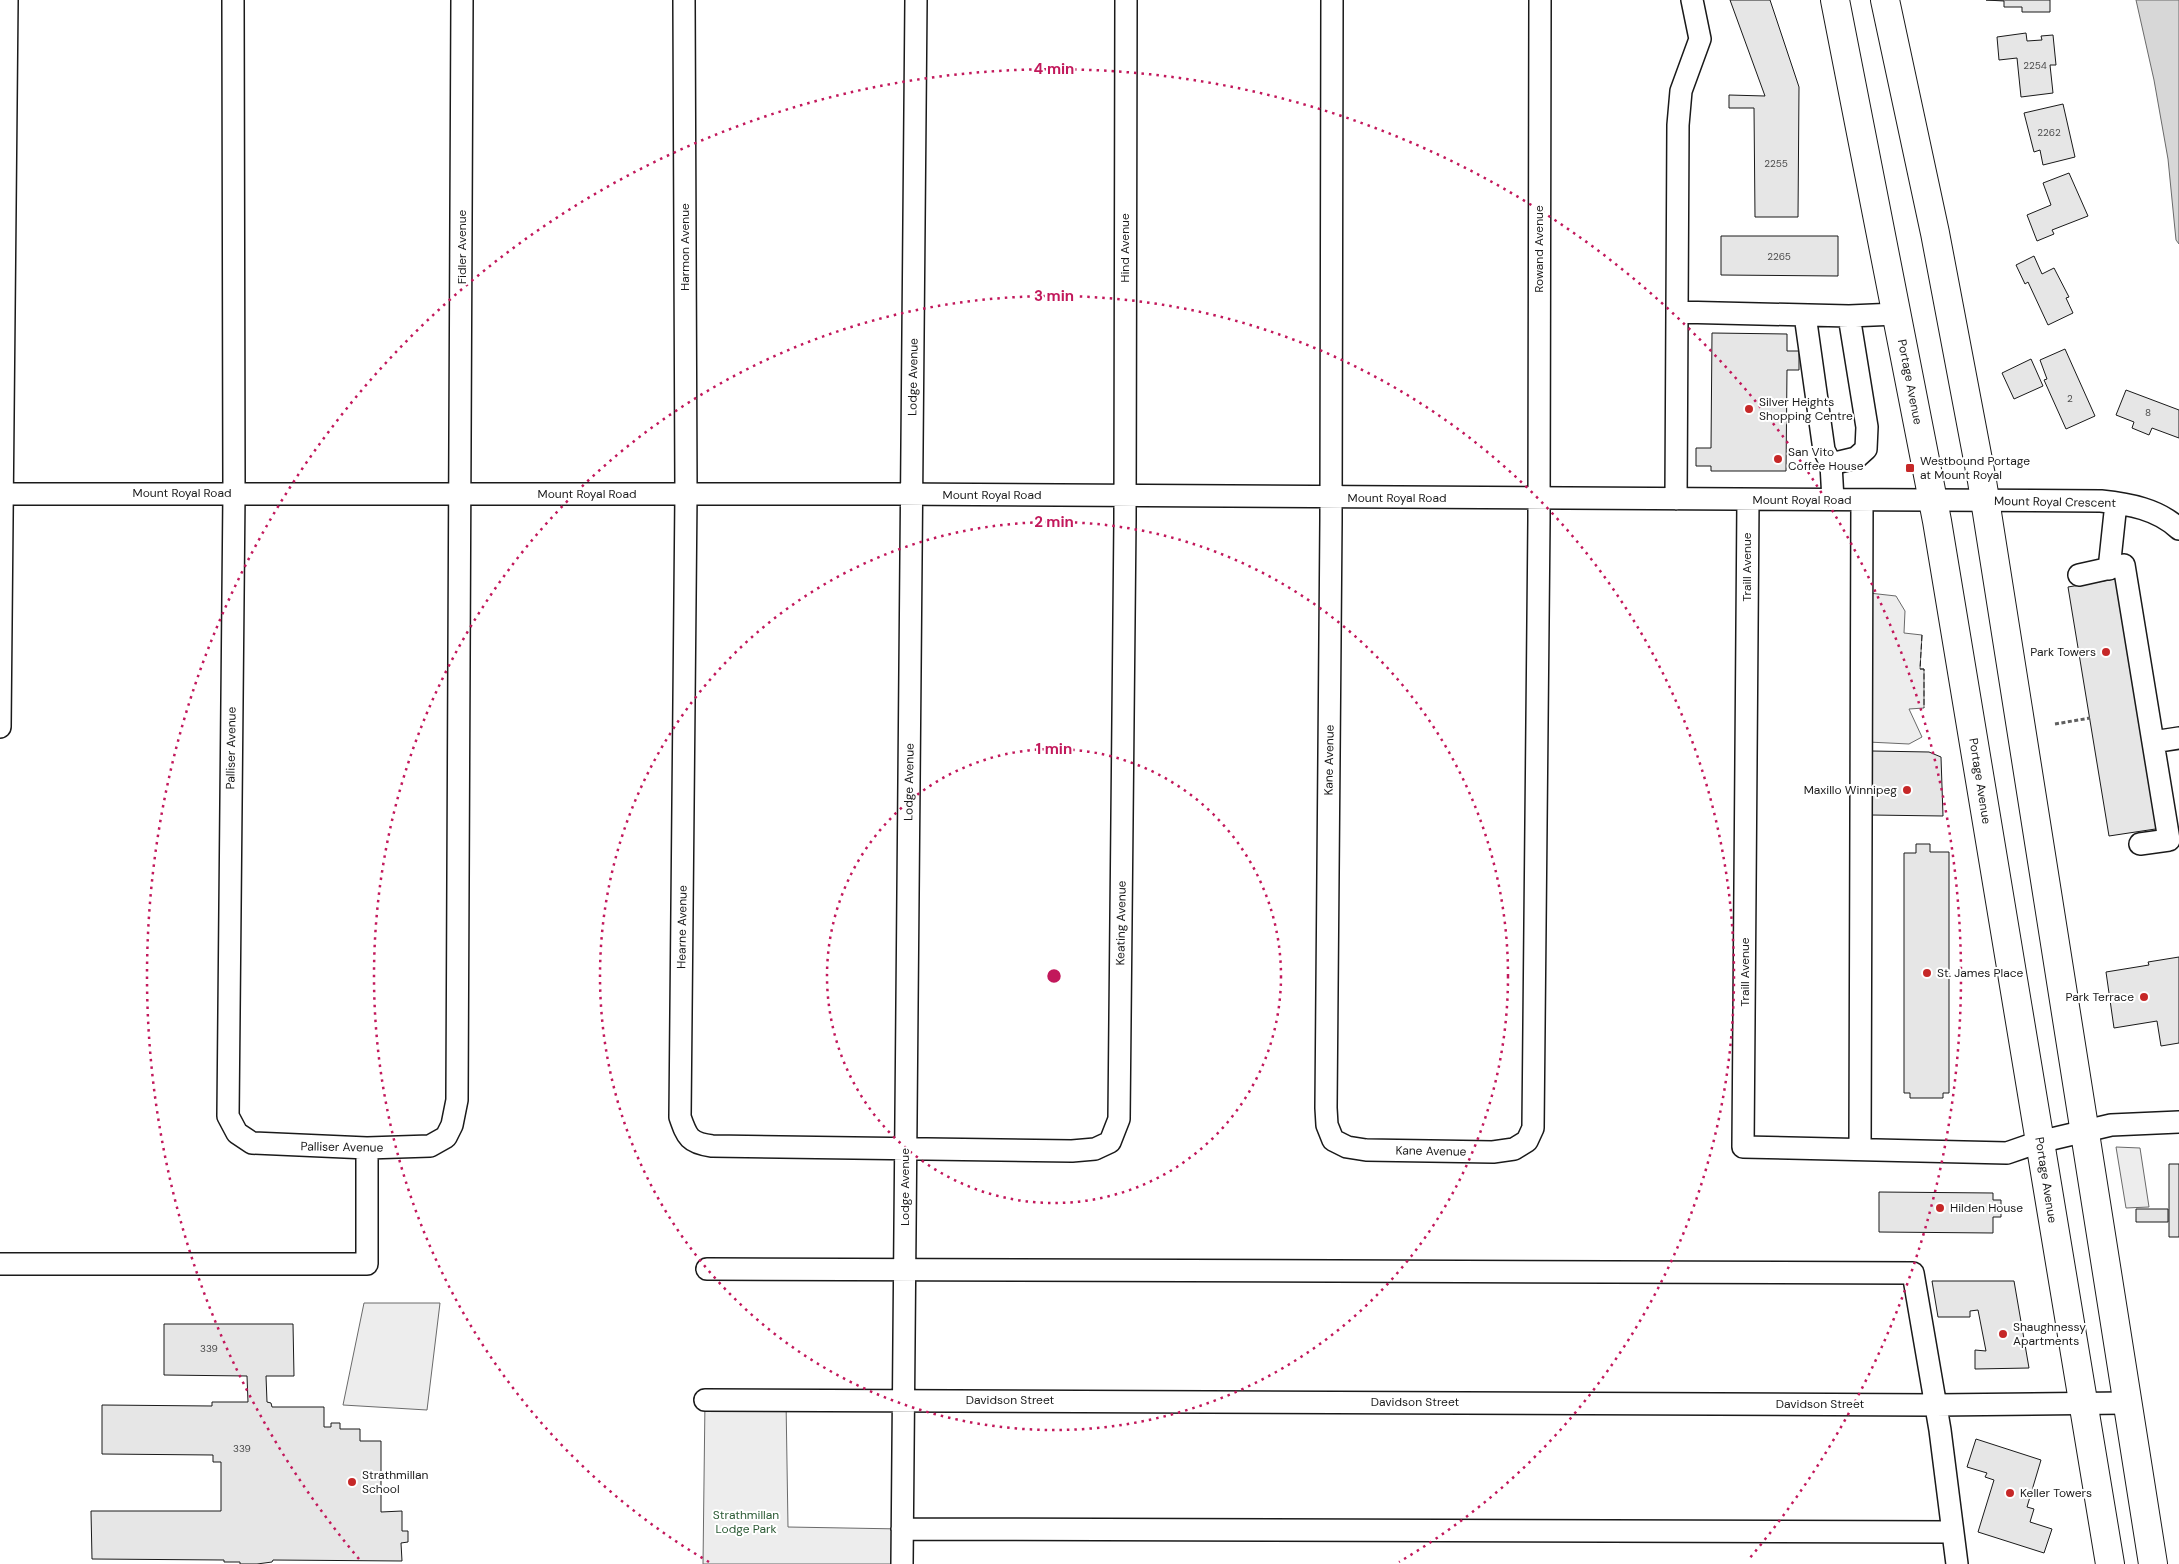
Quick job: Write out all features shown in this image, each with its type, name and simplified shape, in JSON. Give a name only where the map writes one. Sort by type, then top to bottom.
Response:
[{"type":"highway","name":"Portage Avenue","points":[[1835,0],[1933,500],[2110,1564]]},
{"type":"highway","points":[[1885,0],[1933,224],[1985,500],[2085,1131],[2125,1403],[2152,1564]]},
{"type":"street","points":[[0,728],[1,494],[8,0]]},
{"type":"street","points":[[233,0],[234,493]]},
{"type":"street","name":"Fidler Avenue","points":[[461,495],[462,0]]},
{"type":"street","name":"Harmon Avenue","points":[[684,0],[686,494]]},
{"type":"street","name":"Lodge Avenue","points":[[902,1564],[916,0]]},
{"type":"street","name":"Hind Avenue","points":[[1125,496],[1126,0]]},
{"type":"street","points":[[1332,0],[1332,497]]},
{"type":"street","name":"Rowand Avenue","points":[[1539,498],[1540,0]]},
{"type":"street","points":[[1676,500],[1678,107],[1700,39],[1692,0]]},
{"type":"street","points":[[1677,312],[1849,316],[1897,314]]},
{"type":"street","points":[[1805,315],[1824,450],[1831,464],[1833,500]]},
{"type":"street","points":[[1831,464],[1856,458],[1866,449],[1867,427],[1849,316]]},
{"type":"street","name":"Palliser Avenue","points":[[234,493],[228,1116],[237,1133],[252,1143],[367,1148],[430,1146],[446,1137],[452,1125],[457,1100],[461,495]]},
{"type":"street","name":"Mount Royal Road","points":[[1,494],[911,494],[1676,500],[1985,500]]},
{"type":"street","name":"Hearne Avenue","points":[[686,494],[680,1117],[686,1136],[699,1145],[712,1146],[906,1149]]},
{"type":"street","name":"Keating Avenue","points":[[906,1149],[1095,1149],[1110,1142],[1119,1119],[1125,496]]},
{"type":"street","name":"Kane Avenue","points":[[1332,497],[1326,1088],[1328,1125],[1333,1140],[1347,1147],[1366,1150],[1493,1152],[1514,1149],[1527,1141],[1533,1128],[1539,498]]},
{"type":"street","name":"Traill Avenue","points":[[1748,500],[1744,1147],[2007,1153],[2039,1142],[2085,1131]]},
{"type":"street","points":[[1860,1150],[1862,500]]},
{"type":"street","name":"Mount Royal Crescent","points":[[1985,500],[2116,503],[2149,510],[2172,522],[2179,529]]},
{"type":"street","points":[[2109,569],[2116,503]]},
{"type":"street","points":[[2079,575],[2124,565],[2169,840],[2140,844]]},
{"type":"street","points":[[2153,742],[2179,738]]},
{"type":"street","points":[[2085,1131],[2111,1126],[2179,1122]]},
{"type":"street","points":[[0,1264],[367,1264],[367,1148]]},
{"type":"street","points":[[707,1269],[1913,1273],[1936,1405],[1957,1564]]},
{"type":"street","name":"Davidson Street","points":[[705,1400],[1936,1405],[2125,1403]]},
{"type":"street","points":[[902,1529],[1953,1532]]},
{"type":"path","points":[[2055,724],[2090,718]]},
{"type":"shaded area","points":[[2136,0],[2179,0],[2179,244],[2176,240],[2168,159],[2154,80]]},
{"type":"shaded area","points":[[1869,593],[1896,596],[1905,611],[1904,633],[1922,635],[1920,669],[1924,669],[1924,708],[1909,709],[1922,737],[1909,744],[1868,742]]},
{"type":"shaded area","points":[[2116,1147],[2140,1148],[2149,1207],[2126,1208]]},
{"type":"shaded area","points":[[364,1303],[440,1303],[427,1410],[343,1405]]},
{"type":"shaded area","name":"Strathmillan Lodge Park","points":[[705,1400],[786,1400],[788,1527],[902,1529],[902,1564],[703,1564]]},
{"type":"building","points":[[1730,0],[1770,0],[1799,87],[1798,217],[1755,217],[1754,108],[1729,108],[1729,95],[1765,96]]},
{"type":"building","points":[[1986,0],[2050,0],[2050,12],[2022,12],[2022,7],[2004,7],[2004,1]]},
{"type":"building","points":[[2026,33],[2027,41],[2042,40],[2041,36],[2053,35],[2056,65],[2050,65],[2053,93],[2021,97],[2017,58],[1999,60],[1997,37]]},
{"type":"building","points":[[2063,104],[2075,157],[2043,165],[2040,150],[2034,152],[2024,113]]},
{"type":"building","points":[[2069,173],[2088,216],[2052,230],[2054,234],[2037,241],[2027,215],[2051,205],[2043,183]]},
{"type":"building","points":[[1721,236],[1838,236],[1838,276],[1721,275]]},
{"type":"building","points":[[2034,256],[2042,274],[2054,268],[2069,297],[2066,298],[2073,313],[2048,325],[2028,282],[2025,284],[2016,265]]},
{"type":"building","name":"Silver Heights Shopping Centre","points":[[1712,333],[1787,334],[1787,351],[1799,351],[1799,370],[1787,370],[1786,471],[1711,471],[1711,466],[1696,466],[1696,448],[1711,448]]},
{"type":"building","points":[[2065,349],[2095,416],[2066,429],[2044,380],[2047,379],[2040,360]]},
{"type":"building","points":[[2031,359],[2043,386],[2014,399],[2002,373]]},
{"type":"building","points":[[2126,390],[2179,410],[2179,438],[2152,428],[2149,435],[2132,428],[2134,422],[2116,415]]},
{"type":"building","name":"Park Towers","points":[[2121,578],[2162,828],[2109,836],[2068,587]]},
{"type":"building","name":"Maxillo Winnipeg","points":[[1872,751],[1929,752],[1941,757],[1943,816],[1871,815]]},
{"type":"building","name":"St. James Place","points":[[1916,844],[1930,844],[1930,852],[1949,852],[1949,1093],[1943,1093],[1943,1098],[1910,1098],[1910,1093],[1904,1093],[1904,853],[1916,853]]},
{"type":"building","name":"Park Terrace","points":[[2179,957],[2179,1043],[2161,1046],[2157,1021],[2114,1028],[2106,972],[2149,965],[2148,962]]},
{"type":"building","points":[[2169,1164],[2179,1164],[2179,1237],[2169,1237]]},
{"type":"building","name":"Hilden House","points":[[1879,1192],[1993,1193],[1993,1200],[2001,1200],[2001,1217],[1993,1217],[1993,1233],[1879,1232]]},
{"type":"building","points":[[2136,1209],[2168,1209],[2168,1222],[2136,1222]]},
{"type":"building","name":"Shaughnessy Apartments","points":[[1932,1281],[2014,1281],[2029,1368],[1975,1369],[1975,1350],[1986,1351],[1978,1310],[1970,1311],[1970,1317],[1938,1317]]},
{"type":"building","points":[[164,1324],[293,1324],[294,1376],[266,1376],[267,1402],[271,1403],[272,1407],[324,1407],[324,1427],[331,1427],[331,1423],[340,1423],[340,1429],[360,1429],[360,1441],[381,1441],[381,1512],[402,1511],[402,1531],[408,1531],[408,1542],[401,1543],[402,1561],[273,1560],[272,1562],[257,1564],[240,1564],[240,1562],[224,1562],[224,1560],[92,1559],[91,1511],[221,1511],[221,1462],[213,1462],[213,1455],[102,1454],[102,1405],[212,1406],[212,1402],[248,1402],[247,1376],[164,1375]]},
{"type":"building","name":"Keller Towers","points":[[1976,1439],[2041,1460],[2027,1507],[2034,1509],[2030,1522],[2052,1529],[2044,1553],[1978,1532],[1994,1480],[1985,1477],[1987,1473],[1967,1467]]},
{"type":"fence","points":[[1922,635],[1920,669],[1924,669],[1924,708]]},
{"type":"place","name":"Silver Heights Shopping Centre","points":[[1749,409]]},
{"type":"place","name":"San Vito Coffee House","points":[[1778,459]]},
{"type":"place","name":"Westbound Portage at Mount Royal","points":[[1910,468]]},
{"type":"place","name":"Park Towers","points":[[2106,652]]},
{"type":"place","name":"Maxillo Winnipeg","points":[[1907,790]]},
{"type":"place","name":"St. James Place","points":[[1927,973]]},
{"type":"place","name":"Park Terrace","points":[[2144,997]]},
{"type":"place","name":"Hilden House","points":[[1940,1208]]},
{"type":"place","name":"Shaughnessy Apartments","points":[[2003,1334]]},
{"type":"place","name":"Strathmillan School","points":[[352,1482]]},
{"type":"place","name":"Keller Towers","points":[[2010,1493]]}]
